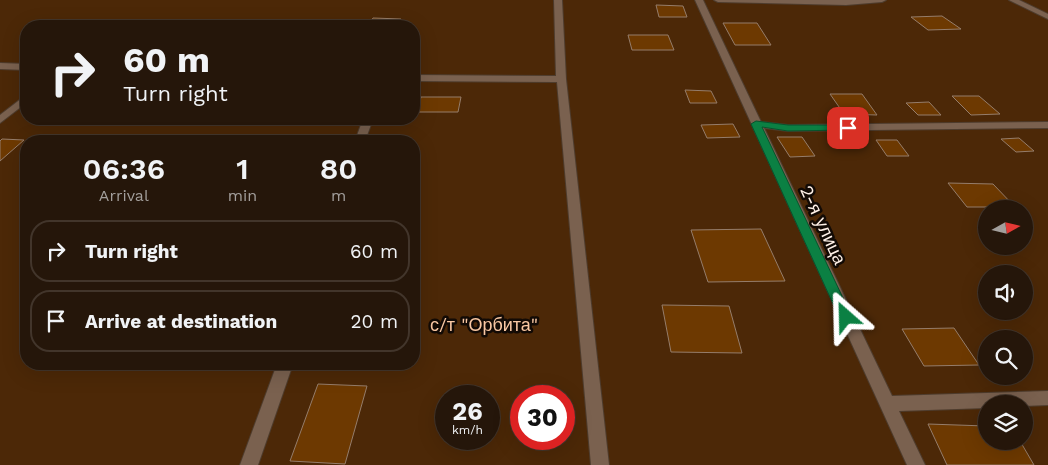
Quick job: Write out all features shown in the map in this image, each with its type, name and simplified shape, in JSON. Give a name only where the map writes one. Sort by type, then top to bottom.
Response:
[{"type":"street","points":[[558,0],[560,79],[600,465]]},
{"type":"street","name":"2-я улица","points":[[698,0],[916,465]]},
{"type":"street","points":[[718,0],[846,3],[882,0]]},
{"type":"street","points":[[1013,0],[1048,18]]},
{"type":"street","points":[[0,66],[20,67]]},
{"type":"street","points":[[420,78],[560,79]]},
{"type":"street","points":[[0,120],[20,103]]},
{"type":"street","points":[[756,124],[788,128],[1048,125]]},
{"type":"street","points":[[249,465],[282,370]]},
{"type":"street","points":[[886,404],[1048,398]]},
{"type":"green space","name":"с/т \"Орбита\"","points":[[0,0],[1048,0],[1048,465],[0,465]]},
{"type":"building","points":[[656,5],[683,6],[687,17],[659,17]]},
{"type":"building","points":[[942,16],[961,29],[928,30],[911,17]]},
{"type":"building","points":[[373,18],[401,19],[400,20],[372,20]]},
{"type":"building","points":[[723,23],[757,23],[771,45],[735,45]]},
{"type":"building","points":[[628,35],[668,35],[674,50],[632,50]]},
{"type":"building","points":[[685,90],[711,91],[717,103],[690,103]]},
{"type":"building","points":[[830,94],[862,94],[877,115],[844,114]]},
{"type":"building","points":[[952,96],[979,96],[1000,114],[971,115]]},
{"type":"building","points":[[421,97],[461,97],[458,112],[420,112]]},
{"type":"building","points":[[929,102],[941,115],[918,115],[906,103]]},
{"type":"building","points":[[733,124],[740,137],[707,138],[701,125]]},
{"type":"building","points":[[777,137],[802,137],[815,156],[790,157]]},
{"type":"building","points":[[1019,138],[1034,151],[1016,152],[1001,139]]},
{"type":"building","points":[[2,139],[20,140],[20,144],[0,161],[0,141]]},
{"type":"building","points":[[876,140],[897,140],[909,156],[887,156]]},
{"type":"building","points":[[948,183],[993,184],[1008,200],[978,200],[978,207],[967,207]]},
{"type":"building","points":[[761,229],[785,281],[708,282],[691,230]]},
{"type":"building","points":[[662,305],[729,306],[742,353],[671,352]]},
{"type":"building","points":[[954,328],[978,365],[924,366],[902,329]]},
{"type":"building","points":[[318,384],[367,386],[345,464],[290,461]]},
{"type":"building","points":[[928,424],[978,426],[978,450],[1025,450],[1034,465],[947,465]]},
{"type":"route","points":[[846,317],[756,124],[788,128],[848,128]]}]
